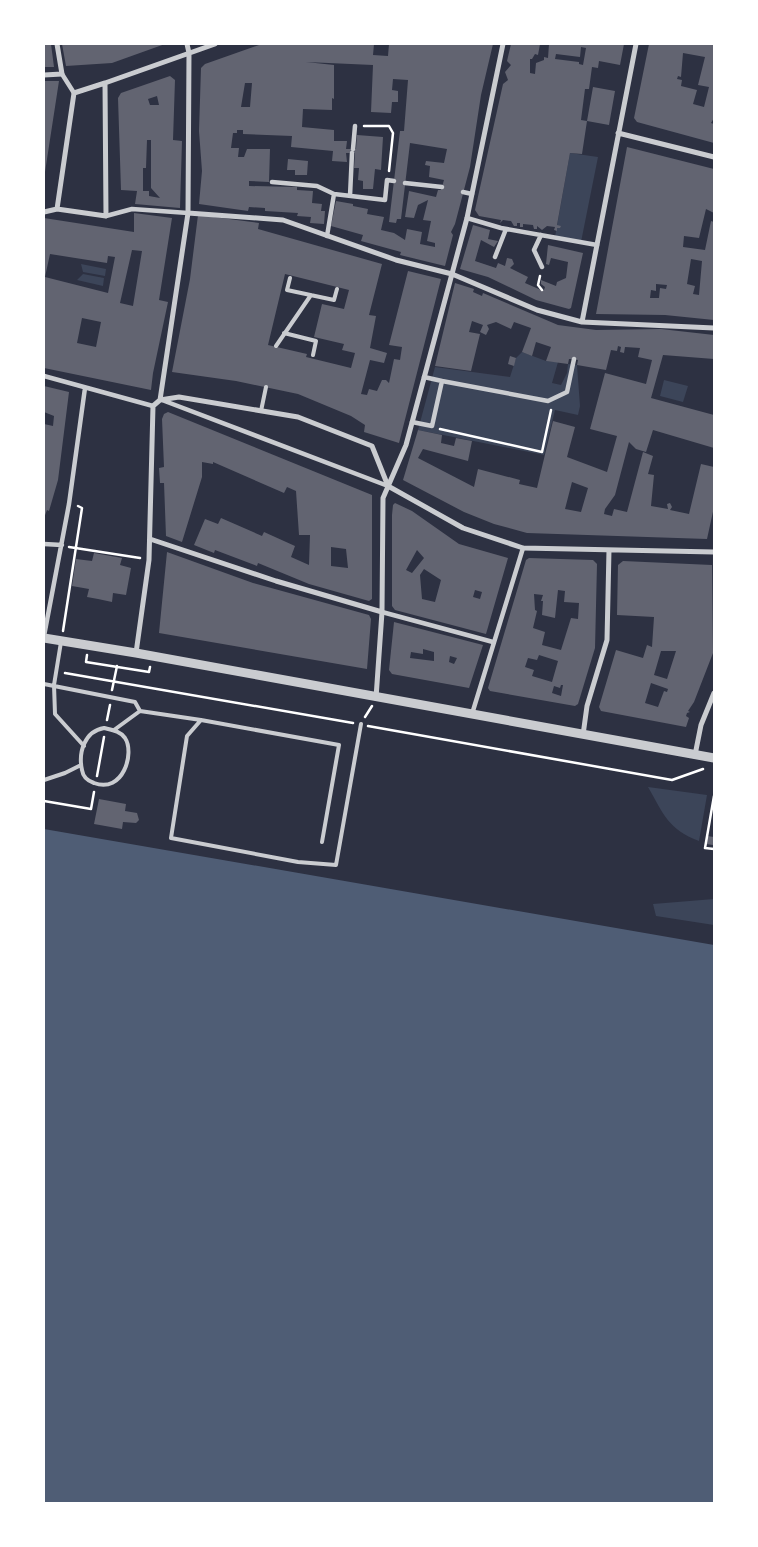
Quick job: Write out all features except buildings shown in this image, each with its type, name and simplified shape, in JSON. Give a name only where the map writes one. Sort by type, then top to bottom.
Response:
[{"type":"street","points":[[57,44],[62,74],[74,93],[57,209]]},
{"type":"street","points":[[160,400],[188,212],[188,44]]},
{"type":"street","points":[[74,93],[215,44]]},
{"type":"street","points":[[376,698],[382,612],[383,498],[406,445],[467,218],[503,44]]},
{"type":"street","points":[[580,328],[636,44]]},
{"type":"street","points":[[44,75],[62,74]]},
{"type":"street","points":[[105,83],[106,216]]},
{"type":"street","points":[[350,196],[355,126]]},
{"type":"street","points":[[618,133],[714,157]]},
{"type":"street","points":[[272,182],[317,186],[334,194],[385,200],[387,180],[394,181]]},
{"type":"street","points":[[405,183],[442,187]]},
{"type":"street","points":[[463,192],[472,194]]},
{"type":"street","points":[[327,236],[334,194]]},
{"type":"street","points":[[44,212],[57,209],[106,216],[132,209],[282,220],[396,260],[452,274],[537,310],[582,322],[714,328]]},
{"type":"street","points":[[467,218],[506,229],[596,245]]},
{"type":"street","points":[[495,257],[506,229]]},
{"type":"street","points":[[541,235],[534,250],[542,267]]},
{"type":"street","points":[[424,377],[548,400],[567,392],[574,359]]},
{"type":"street","points":[[44,376],[153,406]]},
{"type":"street","points":[[412,422],[432,426],[442,381]]},
{"type":"street","points":[[85,388],[69,504],[44,637],[714,758]]},
{"type":"street","points":[[136,653],[149,560],[153,406],[160,400],[187,398],[298,417],[372,446],[388,486]]},
{"type":"street","points":[[160,400],[388,486],[463,528],[522,548],[714,552]]},
{"type":"street","points":[[150,539],[276,581],[493,642]]},
{"type":"street","points":[[44,544],[62,546]]},
{"type":"street","points":[[472,714],[522,548]]},
{"type":"street","points":[[583,735],[587,706],[607,640],[609,550]]},
{"type":"street","points":[[696,755],[701,725],[714,693]]},
{"type":"lane","points":[[290,278],[287,290],[334,300],[337,289]]},
{"type":"lane","points":[[276,346],[311,295]]},
{"type":"lane","points":[[284,333],[316,342],[313,355]]},
{"type":"lane","points":[[261,411],[266,387]]},
{"type":"lane","points":[[62,640],[54,685],[55,714],[84,746]]},
{"type":"lane","points":[[44,684],[135,702],[140,711]]},
{"type":"lane","points":[[114,730],[126,740],[127,749],[122,775],[116,782],[107,785],[90,781],[83,775],[81,765],[87,736],[95,730],[114,730],[140,711],[340,745],[322,842]]},
{"type":"lane","points":[[201,720],[187,736],[171,838],[298,862],[336,865],[361,724]]},
{"type":"lane","points":[[44,780],[81,765]]},
{"type":"path","points":[[355,126],[389,126],[393,132],[387,180]]},
{"type":"path","points":[[542,267],[538,285],[542,290]]},
{"type":"path","points":[[432,426],[444,431],[542,452],[550,412]]},
{"type":"path","points":[[62,640],[82,508],[69,504]]},
{"type":"path","points":[[76,548],[149,560]]},
{"type":"path","points":[[86,662],[149,672]]},
{"type":"path","points":[[112,695],[117,666]]},
{"type":"path","points":[[56,671],[672,780],[685,777],[693,770],[705,769]]},
{"type":"path","points":[[361,724],[376,698]]},
{"type":"path","points":[[106,724],[110,704]]},
{"type":"path","points":[[96,781],[105,733]]},
{"type":"path","points":[[44,801],[91,809],[95,790]]},
{"type":"path","points":[[714,796],[705,848],[714,849]]},
{"type":"shaded area","points":[[570,153],[598,157],[581,242],[555,237]]},
{"type":"shaded area","points":[[81,264],[106,269],[105,276],[83,272]]},
{"type":"shaded area","points":[[83,274],[104,278],[103,286],[77,280]]},
{"type":"shaded area","points":[[522,352],[546,361],[558,362],[552,383],[561,385],[567,373],[568,364],[577,365],[580,406],[578,415],[555,410],[544,455],[418,430],[435,367],[510,377],[516,358]]},
{"type":"shaded area","points":[[664,380],[688,386],[683,402],[660,396]]},
{"type":"shaded area","points":[[648,787],[707,795],[699,841],[673,826]]},
{"type":"shaded area","points":[[44,829],[714,945],[714,1503],[44,1503]]},
{"type":"shaded area","points":[[714,899],[714,925],[656,916],[653,904]]}]
